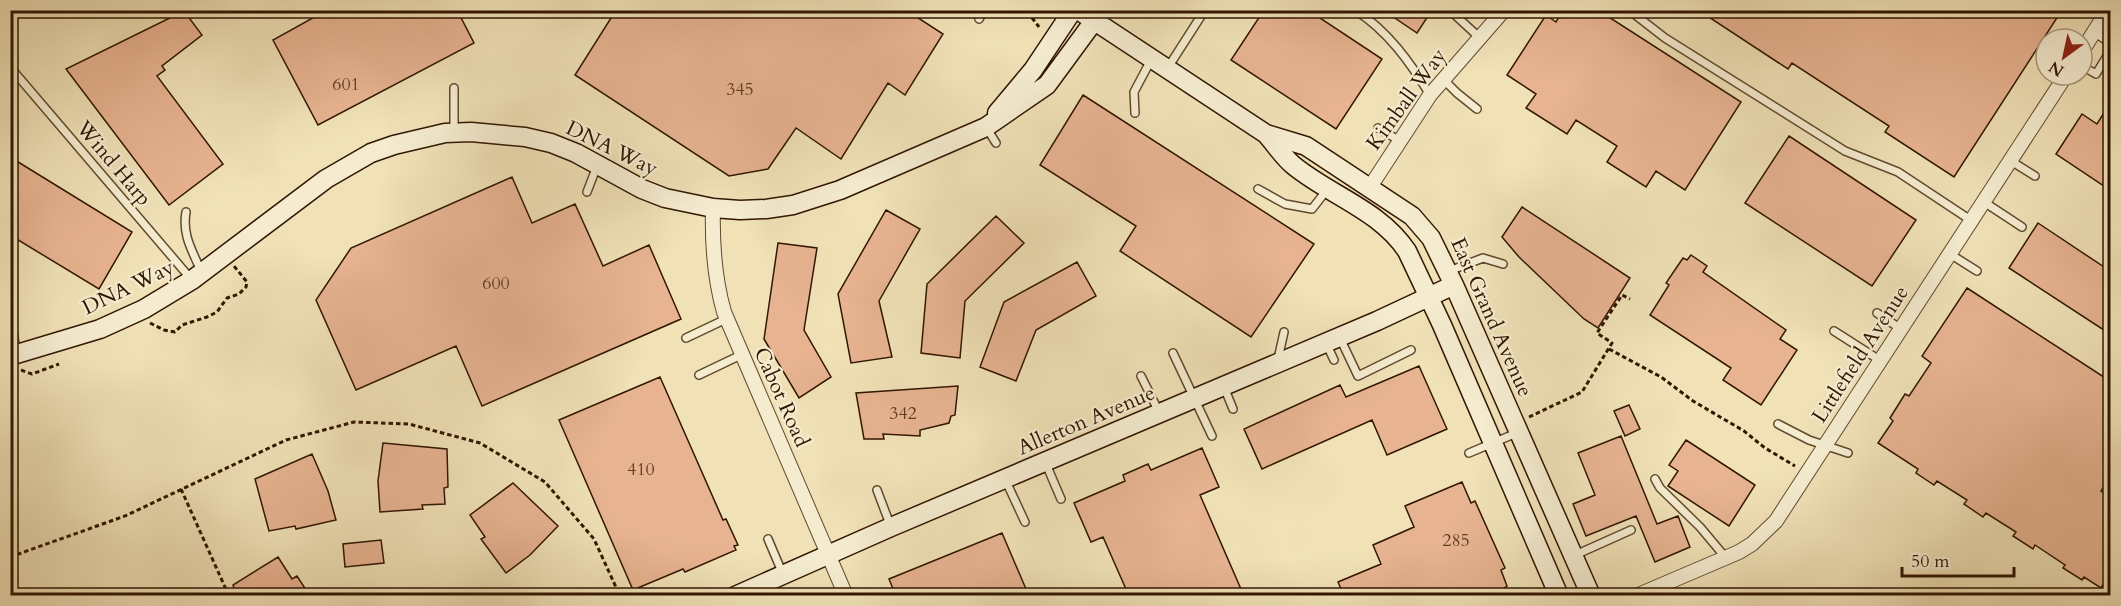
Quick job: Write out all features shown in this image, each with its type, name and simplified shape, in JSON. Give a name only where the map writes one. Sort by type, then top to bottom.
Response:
[{"type":"main road","name":"DNA Way","points":[[986,127],[1033,70],[1073,10]]},
{"type":"main road","name":"East Grand Avenue","points":[[1078,10],[1266,134],[1292,165],[1371,216],[1400,240],[1428,297],[1559,596]]},
{"type":"main road","name":"DNA Way","points":[[15,361],[100,329],[134,313],[197,277],[326,179],[347,166],[394,145],[419,138],[454,133],[498,133],[525,137],[560,146],[642,189],[665,198],[713,208],[766,209],[817,199],[986,127],[1047,85],[1094,21]]},
{"type":"main road","name":"East Grand Avenue","points":[[1266,134],[1306,146],[1412,216],[1431,238],[1591,596]]},
{"type":"main road","name":"Allerton Avenue","points":[[735,596],[1428,297],[1451,279]]},
{"type":"street","name":"Kimball Way","points":[[1370,188],[1430,95],[1504,10]]},
{"type":"street","points":[[2094,32],[2108,10]]},
{"type":"street","name":"Littlefield Avenue","points":[[1636,596],[1726,558],[1752,544],[1776,521],[2058,87]]},
{"type":"street","name":"Cabot Road","points":[[713,208],[713,259],[717,286],[726,319],[846,596]]},
{"type":"lane","points":[[10,16],[11,10]]},
{"type":"lane","points":[[979,19],[984,10]]},
{"type":"lane","points":[[1354,10],[1388,37],[1414,68],[1430,95]]},
{"type":"lane","points":[[1629,10],[1675,44],[1845,151],[1898,172],[1972,221]]},
{"type":"lane","points":[[1455,15],[1480,38]]},
{"type":"lane","points":[[1135,113],[1134,92],[1201,16]]},
{"type":"lane","points":[[2094,32],[2110,43]]},
{"type":"lane","points":[[2094,73],[2096,74],[2110,51]]},
{"type":"lane","name":"Wind Harp","points":[[10,67],[197,277]]},
{"type":"lane","points":[[1443,79],[1456,93],[1477,109]]},
{"type":"lane","points":[[454,88],[454,133]]},
{"type":"lane","points":[[986,127],[996,142]]},
{"type":"lane","points":[[1378,128],[1400,141]]},
{"type":"lane","points":[[2011,160],[2035,176]]},
{"type":"lane","points":[[587,192],[598,164]]},
{"type":"lane","points":[[1258,189],[1285,204],[1312,209],[1328,188]]},
{"type":"lane","points":[[1984,202],[2022,227]]},
{"type":"lane","points":[[186,212],[184,225],[197,277]]},
{"type":"lane","points":[[1950,254],[1977,271]]},
{"type":"lane","points":[[1451,279],[1483,258],[1503,264]]},
{"type":"lane","points":[[10,306],[15,361]]},
{"type":"lane","points":[[1877,313],[1901,329]]},
{"type":"lane","points":[[686,338],[726,319]]},
{"type":"lane","points":[[1278,362],[1284,332]]},
{"type":"lane","points":[[1834,332],[1881,361]]},
{"type":"lane","points":[[1332,339],[1358,376],[1411,350]]},
{"type":"lane","points":[[1332,339],[1334,360]]},
{"type":"lane","points":[[1173,353],[1212,436]]},
{"type":"lane","points":[[699,375],[741,355]]},
{"type":"lane","points":[[1141,376],[1159,412]]},
{"type":"lane","points":[[1223,385],[1233,409]]},
{"type":"lane","points":[[1778,424],[1826,446],[1848,453]]},
{"type":"lane","points":[[1469,453],[1493,443],[1517,428]]},
{"type":"lane","points":[[1045,462],[1061,499]]},
{"type":"lane","points":[[1656,478],[1660,488],[1700,527],[1726,558]]},
{"type":"lane","points":[[1005,479],[1025,522]]},
{"type":"lane","points":[[877,490],[891,527]]},
{"type":"lane","points":[[1573,556],[1631,530]]},
{"type":"lane","points":[[768,539],[774,581]]},
{"type":"path","points":[[1019,10],[1033,19],[1039,27]]},
{"type":"path","points":[[134,313],[164,330],[175,332],[182,325],[217,312],[227,298],[239,294],[246,287],[247,282],[225,256]]},
{"type":"path","points":[[1517,428],[1582,392],[1612,343],[1597,333],[1622,295],[1630,299]]},
{"type":"path","points":[[1609,349],[1661,377],[1693,401],[1744,431],[1765,448],[1807,474]]},
{"type":"path","points":[[15,361],[32,374],[59,364]]},
{"type":"path","points":[[10,557],[125,516],[286,440],[354,422],[409,424],[480,443],[545,482],[594,539],[620,596]]},
{"type":"path","points":[[181,489],[229,596]]},
{"type":"building","points":[[327,10],[457,10],[474,43],[318,125],[273,40]]},
{"type":"building","points":[[616,10],[906,10],[943,34],[905,95],[888,83],[841,159],[796,128],[768,169],[729,176],[575,75]]},
{"type":"building","points":[[1264,10],[1308,10],[1382,59],[1336,129],[1231,60]]},
{"type":"building","points":[[1383,10],[1432,10],[1417,33]]},
{"type":"building","points":[[1563,10],[1598,10],[1741,102],[1685,190],[1656,171],[1646,187],[1607,162],[1617,146],[1576,120],[1567,134],[1526,108],[1536,94],[1507,75],[1546,15],[1556,22]]},
{"type":"building","points":[[1698,10],[2062,10],[2051,27],[2034,27],[2034,53],[1954,177],[1885,132],[1889,126],[1792,63],[1788,69]]},
{"type":"building","points":[[184,11],[202,35],[162,66],[165,70],[157,76],[223,164],[169,205],[66,69]]},
{"type":"building","points":[[1083,95],[1314,244],[1251,337],[1120,251],[1136,226],[1040,165]]},
{"type":"building","points":[[2110,103],[2110,190],[2056,154],[2082,114],[2097,124]]},
{"type":"building","points":[[1789,136],[1916,220],[1872,286],[1745,203]]},
{"type":"building","points":[[10,157],[132,232],[99,289],[10,235]]},
{"type":"building","points":[[512,177],[532,223],[575,204],[603,266],[649,245],[681,319],[482,406],[456,346],[356,390],[316,300],[351,248]]},
{"type":"building","points":[[1522,207],[1630,278],[1598,328],[1584,319],[1519,257],[1502,237]]},
{"type":"building","points":[[886,210],[920,229],[879,301],[892,357],[851,363],[838,294]]},
{"type":"building","points":[[996,216],[1024,243],[965,301],[960,358],[921,353],[927,284]]},
{"type":"building","points":[[2038,223],[2110,271],[2110,334],[2009,268]]},
{"type":"building","points":[[778,243],[817,248],[804,330],[831,377],[799,398],[764,339]]},
{"type":"building","points":[[1691,255],[1707,266],[1703,272],[1786,330],[1780,339],[1797,350],[1761,405],[1723,380],[1731,368],[1650,315],[1669,285],[1666,283],[1683,258],[1687,260]]},
{"type":"building","points":[[1077,262],[1096,296],[1036,330],[1016,381],[980,367],[1004,302]]},
{"type":"building","points":[[1967,288],[2110,381],[2110,476],[2101,491],[2110,497],[2110,573],[2101,588],[2084,577],[2082,580],[2063,568],[2065,565],[2035,545],[2033,549],[2013,536],[2016,532],[1986,513],[1983,517],[1964,504],[1967,500],[1937,481],[1934,485],[1916,473],[1918,469],[1878,443],[1893,421],[1890,418],[1905,394],[1909,396],[1931,363],[1922,356]]},
{"type":"building","points":[[1419,366],[1447,429],[1387,455],[1372,420],[1262,469],[1244,429],[1340,385],[1346,397]]},
{"type":"building","points":[[660,377],[723,520],[726,519],[738,545],[734,546],[736,550],[685,572],[683,569],[633,590],[559,420]]},
{"type":"building","points":[[958,386],[955,415],[951,416],[949,423],[920,430],[920,436],[883,434],[884,439],[864,439],[856,393]]},
{"type":"building","points":[[1629,405],[1640,429],[1625,436],[1614,411]]},
{"type":"building","points":[[1621,436],[1657,524],[1678,516],[1690,547],[1655,562],[1636,516],[1586,536],[1573,504],[1595,495],[1578,453]]},
{"type":"building","points":[[1686,440],[1755,485],[1729,526],[1668,486],[1678,471],[1669,465]]},
{"type":"building","points":[[383,443],[447,449],[448,487],[444,488],[445,504],[422,505],[423,509],[380,512],[378,481]]},
{"type":"building","points":[[1202,448],[1219,487],[1200,495],[1244,596],[1129,596],[1103,537],[1091,542],[1074,503],[1125,481],[1123,475],[1148,464],[1151,470]]},
{"type":"building","points":[[312,454],[328,491],[336,520],[296,529],[295,526],[269,531],[255,479]]},
{"type":"building","points":[[1462,482],[1471,503],[1475,501],[1505,568],[1501,570],[1507,586],[1494,596],[1344,596],[1338,582],[1381,564],[1373,545],[1414,527],[1405,506]]},
{"type":"building","points":[[513,483],[558,526],[530,555],[506,573],[481,539],[485,537],[470,515]]},
{"type":"building","points":[[1002,533],[1029,596],[896,596],[889,579]]},
{"type":"building","points":[[381,540],[384,563],[345,567],[343,544]]},
{"type":"building","points":[[278,557],[292,579],[297,576],[310,596],[237,596],[233,585]]}]
